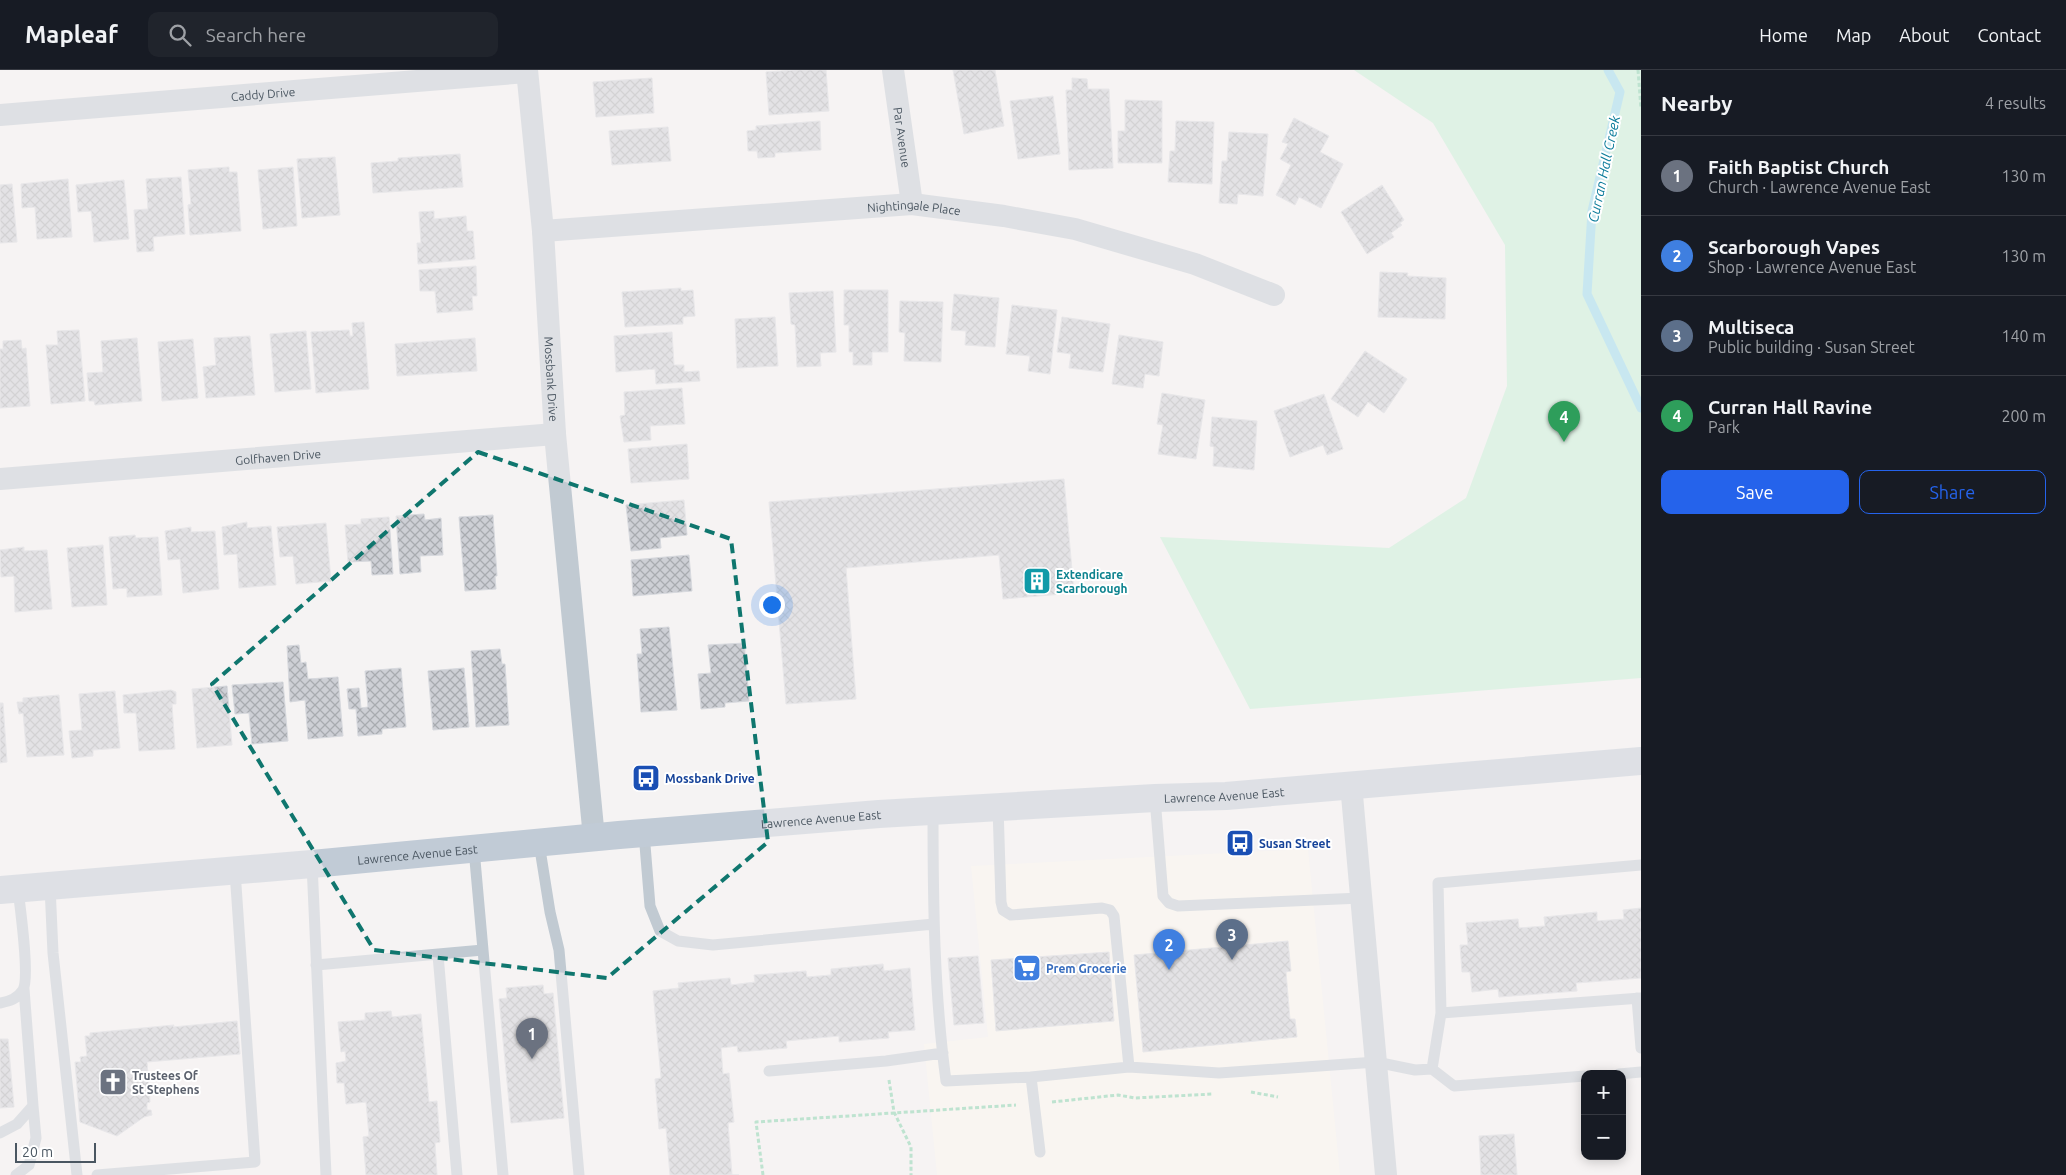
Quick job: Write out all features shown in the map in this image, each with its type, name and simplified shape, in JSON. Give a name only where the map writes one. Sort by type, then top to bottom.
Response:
[{"type":"main road","name":"Lawrence Avenue East","points":[[9,890],[644,833],[932,810],[1226,796],[1641,761]]},
{"type":"street","name":"Par Avenue","points":[[893,70],[912,204]]},
{"type":"street","name":"Caddy Drive","points":[[0,115],[527,71]]},
{"type":"street","name":"Mossbank Drive","points":[[527,71],[543,232],[555,434],[594,838]]},
{"type":"street","name":"Nightingale Place","points":[[543,232],[912,204],[1004,216],[1074,229],[1194,264],[1274,295]]},
{"type":"street","name":"Golfhaven Drive","points":[[0,479],[555,434]]},
{"type":"street","points":[[1351,784],[1386,1175]]},
{"type":"lane","points":[[1155,798],[1162,896],[1168,903],[1178,906],[1361,898]]},
{"type":"lane","points":[[998,807],[1001,902],[1003,910],[1011,914],[1102,908],[1110,910],[1114,916],[1129,1067]]},
{"type":"lane","points":[[932,810],[934,924],[942,1053],[946,1081],[1031,1077],[1129,1067],[1219,1073],[1376,1062],[1414,1070],[1432,1069],[1454,1086],[1581,1076]]},
{"type":"lane","points":[[644,833],[650,906],[660,931],[678,941],[714,945],[934,924]]},
{"type":"lane","points":[[540,843],[550,912],[559,950],[579,1175]]},
{"type":"lane","points":[[474,849],[503,1175]]},
{"type":"lane","points":[[312,864],[326,1175]]},
{"type":"lane","points":[[1432,1069],[1441,1013],[1438,883],[1641,865]]},
{"type":"lane","points":[[97,1175],[255,1162],[235,870]]},
{"type":"lane","points":[[50,886],[53,953],[77,1175]]},
{"type":"lane","points":[[9,890],[25,956],[24,989],[36,1138],[29,1164],[16,1175]]},
{"type":"lane","points":[[316,965],[482,950]]},
{"type":"lane","points":[[438,955],[457,1175]]},
{"type":"lane","points":[[0,1003],[13,1001],[24,989]]},
{"type":"lane","points":[[1441,1013],[1639,998],[1641,1048]]},
{"type":"lane","points":[[769,1071],[886,1061],[942,1053]]},
{"type":"lane","points":[[1626,1073],[1641,1072]]},
{"type":"lane","points":[[1031,1077],[1040,1152]]},
{"type":"lane","points":[[0,1133],[17,1124],[33,1106]]},
{"type":"path","points":[[1638,70],[1641,109]]},
{"type":"path","points":[[886,1061],[894,1112],[911,1147],[911,1175]]},
{"type":"path","points":[[1244,1092],[1278,1097]]},
{"type":"path","points":[[762,1175],[756,1122],[1035,1104],[1118,1095],[1135,1098],[1219,1094]]},
{"type":"highlighted area","points":[[478,452],[731,539],[768,842],[607,978],[374,950],[212,684]]},
{"type":"shaded area","points":[[1308,849],[1340,1175],[937,1175],[924,1044],[988,1037],[971,866]]},
{"type":"green space","points":[[1354,70],[1641,70],[1641,678],[1250,709],[1160,537],[1389,548],[1466,498],[1507,386],[1505,245],[1433,123]]},
{"type":"building","points":[[826,70],[829,111],[769,115],[766,72]]},
{"type":"building","points":[[953,70],[995,70],[1004,126],[964,134]]},
{"type":"building","points":[[652,78],[654,113],[596,117],[593,82]]},
{"type":"building","points":[[1072,78],[1087,79],[1088,89],[1109,89],[1113,168],[1069,170],[1066,90],[1072,90]]},
{"type":"building","points":[[1053,96],[1060,154],[1018,159],[1010,101]]},
{"type":"building","points":[[1125,100],[1162,101],[1162,163],[1118,163],[1118,131],[1125,131]]},
{"type":"building","points":[[1294,118],[1329,136],[1320,152],[1343,164],[1321,208],[1299,197],[1295,205],[1276,195],[1291,165],[1280,159],[1288,144],[1282,142]]},
{"type":"building","points":[[820,121],[821,150],[775,153],[775,157],[758,158],[757,151],[748,151],[747,131],[756,130],[756,126]]},
{"type":"building","points":[[1176,121],[1214,122],[1212,184],[1168,182],[1170,151],[1175,151]]},
{"type":"building","points":[[668,127],[671,161],[612,165],[609,131]]},
{"type":"building","points":[[1229,132],[1268,134],[1263,196],[1238,194],[1237,204],[1219,203],[1222,161],[1227,161]]},
{"type":"building","points":[[460,154],[463,187],[373,193],[371,163],[398,161],[398,158]]},
{"type":"building","points":[[335,157],[340,215],[302,218],[297,159]]},
{"type":"building","points":[[229,167],[229,172],[237,172],[241,231],[190,235],[188,205],[191,204],[188,170]]},
{"type":"building","points":[[293,167],[297,226],[263,229],[258,170]]},
{"type":"building","points":[[181,177],[185,234],[153,237],[154,251],[137,252],[134,210],[148,209],[146,179]]},
{"type":"building","points":[[68,179],[72,237],[37,239],[35,207],[22,208],[21,184]]},
{"type":"building","points":[[124,180],[129,239],[94,242],[91,211],[78,212],[76,185]]},
{"type":"building","points":[[12,184],[17,242],[0,243],[0,185]]},
{"type":"building","points":[[1382,185],[1404,220],[1400,223],[1402,225],[1391,233],[1394,237],[1367,254],[1341,212]]},
{"type":"building","points":[[434,211],[434,219],[466,216],[467,231],[473,231],[475,259],[418,264],[417,243],[421,243],[419,212]]},
{"type":"building","points":[[476,266],[477,296],[472,296],[473,310],[437,313],[435,291],[420,291],[419,270]]},
{"type":"building","points":[[1380,272],[1408,273],[1407,276],[1446,278],[1445,319],[1378,317]]},
{"type":"building","points":[[681,288],[681,291],[693,290],[695,316],[683,317],[683,324],[625,327],[622,292]]},
{"type":"building","points":[[844,290],[888,290],[888,352],[872,352],[872,365],[853,365],[853,352],[849,352],[849,325],[844,325]]},
{"type":"building","points":[[833,291],[836,352],[820,353],[821,366],[797,367],[795,325],[791,324],[789,293]]},
{"type":"building","points":[[954,294],[999,298],[995,347],[965,345],[966,331],[951,330]]},
{"type":"building","points":[[900,301],[943,302],[941,362],[904,361],[905,333],[899,332]]},
{"type":"building","points":[[1012,305],[1057,310],[1050,374],[1028,371],[1030,356],[1006,354]]},
{"type":"building","points":[[775,317],[778,366],[737,368],[735,319]]},
{"type":"building","points":[[1062,317],[1110,324],[1103,372],[1069,368],[1071,354],[1057,352]]},
{"type":"building","points":[[364,322],[369,389],[316,393],[311,332],[349,330],[350,336],[353,336],[352,323]]},
{"type":"building","points":[[79,330],[85,401],[51,404],[46,345],[58,345],[57,331]]},
{"type":"building","points":[[306,331],[311,389],[275,392],[270,334]]},
{"type":"building","points":[[672,332],[674,365],[684,365],[684,372],[699,371],[700,381],[656,384],[655,369],[616,372],[614,336]]},
{"type":"building","points":[[1119,335],[1163,342],[1159,376],[1145,374],[1143,388],[1112,384]]},
{"type":"building","points":[[250,336],[255,395],[206,398],[203,367],[216,365],[214,338]]},
{"type":"building","points":[[137,338],[142,401],[95,405],[94,401],[89,401],[87,373],[103,372],[101,341]]},
{"type":"building","points":[[475,338],[477,371],[397,376],[395,344]]},
{"type":"building","points":[[193,339],[198,398],[162,401],[158,342]]},
{"type":"building","points":[[21,340],[22,349],[26,348],[30,406],[0,408],[0,349],[3,349],[3,341]]},
{"type":"building","points":[[1365,351],[1407,379],[1384,413],[1368,402],[1358,417],[1331,399]]},
{"type":"building","points":[[682,388],[685,424],[650,426],[651,440],[624,442],[620,416],[625,415],[624,392]]},
{"type":"building","points":[[1162,393],[1205,400],[1196,459],[1158,454],[1163,425],[1157,424]]},
{"type":"building","points":[[1324,394],[1343,449],[1327,455],[1323,445],[1290,457],[1274,411]]},
{"type":"building","points":[[1212,417],[1257,421],[1254,470],[1213,466],[1214,447],[1210,446]]},
{"type":"building","points":[[687,444],[689,479],[631,483],[628,449]]},
{"type":"building","name":"Extendicare Scarborough","points":[[1064,479],[1074,593],[1003,599],[999,555],[846,568],[856,699],[786,704],[769,502]]},
{"type":"building","points":[[684,500],[687,535],[660,538],[661,548],[631,551],[626,505]]},
{"type":"building","points":[[424,514],[425,520],[441,518],[443,555],[420,556],[421,572],[400,574],[396,516]]},
{"type":"building","points":[[493,515],[497,576],[495,576],[496,589],[465,591],[459,517]]},
{"type":"building","points":[[389,517],[393,574],[372,575],[371,561],[348,562],[345,525],[361,524],[361,519]]},
{"type":"building","points":[[247,522],[247,528],[271,526],[276,585],[239,588],[237,554],[224,555],[222,527]]},
{"type":"building","points":[[326,523],[331,581],[296,584],[293,556],[280,557],[277,527]]},
{"type":"building","points":[[191,527],[191,532],[215,531],[219,589],[183,593],[180,559],[168,560],[165,531]]},
{"type":"building","points":[[135,535],[136,538],[158,537],[162,595],[127,597],[127,588],[113,589],[109,537]]},
{"type":"building","points":[[103,545],[107,605],[72,607],[67,548]]},
{"type":"building","points":[[24,547],[24,551],[47,550],[52,609],[15,612],[14,576],[1,577],[0,550]]},
{"type":"building","points":[[689,555],[692,591],[633,596],[631,560]]},
{"type":"building","points":[[669,627],[677,710],[641,712],[637,654],[642,654],[640,629]]},
{"type":"building","points":[[745,643],[749,701],[725,703],[725,707],[701,709],[698,674],[711,673],[708,645]]},
{"type":"building","points":[[299,645],[301,663],[306,662],[308,679],[338,677],[343,736],[308,739],[305,700],[290,702],[287,646]]},
{"type":"building","points":[[500,649],[502,664],[505,664],[509,725],[476,727],[471,651]]},
{"type":"building","points":[[401,668],[406,727],[382,729],[382,734],[358,736],[356,709],[349,709],[347,689],[359,688],[361,708],[368,707],[365,671]]},
{"type":"building","points":[[464,668],[469,727],[433,730],[428,671]]},
{"type":"building","points":[[283,682],[288,741],[252,744],[249,713],[235,714],[232,685]]},
{"type":"building","points":[[227,686],[232,745],[197,748],[192,689]]},
{"type":"building","points":[[171,690],[176,692],[176,704],[172,704],[175,749],[139,751],[136,713],[124,713],[123,695]]},
{"type":"building","points":[[115,691],[120,748],[93,750],[93,756],[72,758],[69,731],[82,730],[79,694]]},
{"type":"building","points":[[59,695],[64,755],[27,757],[23,713],[19,714],[17,702],[23,702],[23,698]]},
{"type":"building","points":[[0,703],[3,703],[7,762],[0,763]]},
{"type":"building","points":[[1641,908],[1641,978],[1576,983],[1577,991],[1499,997],[1498,989],[1472,992],[1470,972],[1462,972],[1460,945],[1468,945],[1466,923],[1518,919],[1519,928],[1545,926],[1544,917],[1597,912],[1597,921],[1624,919],[1623,910]]},
{"type":"building","points":[[1288,941],[1291,971],[1286,972],[1290,1019],[1295,1019],[1297,1037],[1143,1052],[1134,955]]},
{"type":"building","points":[[1109,952],[1114,1021],[996,1031],[991,960]]},
{"type":"building","points":[[978,956],[984,1023],[954,1025],[948,958]]},
{"type":"building","points":[[883,964],[884,971],[910,968],[915,1030],[888,1032],[889,1038],[839,1042],[839,1036],[786,1041],[787,1048],[738,1052],[737,1046],[721,1048],[723,1074],[729,1073],[734,1122],[728,1123],[732,1175],[670,1175],[666,1128],[659,1129],[655,1079],[661,1078],[653,991],[679,988],[678,983],[730,978],[731,985],[755,982],[754,975],[806,971],[807,977],[831,975],[831,969]]},
{"type":"building","points":[[543,985],[544,994],[553,993],[564,1118],[511,1123],[499,999],[507,998],[506,988]]},
{"type":"building","points":[[391,1011],[392,1017],[421,1014],[429,1102],[437,1101],[440,1142],[435,1143],[437,1175],[366,1175],[363,1137],[369,1136],[366,1102],[346,1104],[344,1083],[337,1083],[336,1063],[346,1061],[345,1051],[341,1052],[338,1022],[365,1020],[365,1013]]},
{"type":"building","name":"Trustees Of St Stephens","points":[[237,1021],[240,1054],[147,1062],[150,1102],[147,1103],[147,1110],[151,1110],[152,1115],[144,1117],[117,1136],[80,1122],[75,1062],[81,1062],[80,1057],[87,1056],[85,1036],[90,1036],[90,1033]]},
{"type":"building","points":[[0,1039],[8,1039],[14,1107],[0,1108]]},
{"type":"building","points":[[1514,1134],[1517,1175],[1481,1175],[1479,1136]]},
{"type":"waterway","name":"Curran Hall Creek","points":[[1608,70],[1620,92],[1592,211],[1587,294],[1641,408]]},
{"type":"place","name":"Curran Hall Ravine","points":[[1564,442]]},
{"type":"place","name":"Extendicare Scarborough","points":[[1037,581]]},
{"type":"place","name":"Mossbank Drive","points":[[646,778]]},
{"type":"place","name":"Susan Street","points":[[1240,843]]},
{"type":"place","name":"Multiseca","points":[[1232,960]]},
{"type":"place","name":"Prem Grocerie","points":[[1027,968]]},
{"type":"place","name":"Scarborough Vapes","points":[[1169,970]]},
{"type":"place","name":"Faith Baptist Church","points":[[532,1059]]},
{"type":"place","name":"Trustees Of St Stephens","points":[[113,1082]]}]
